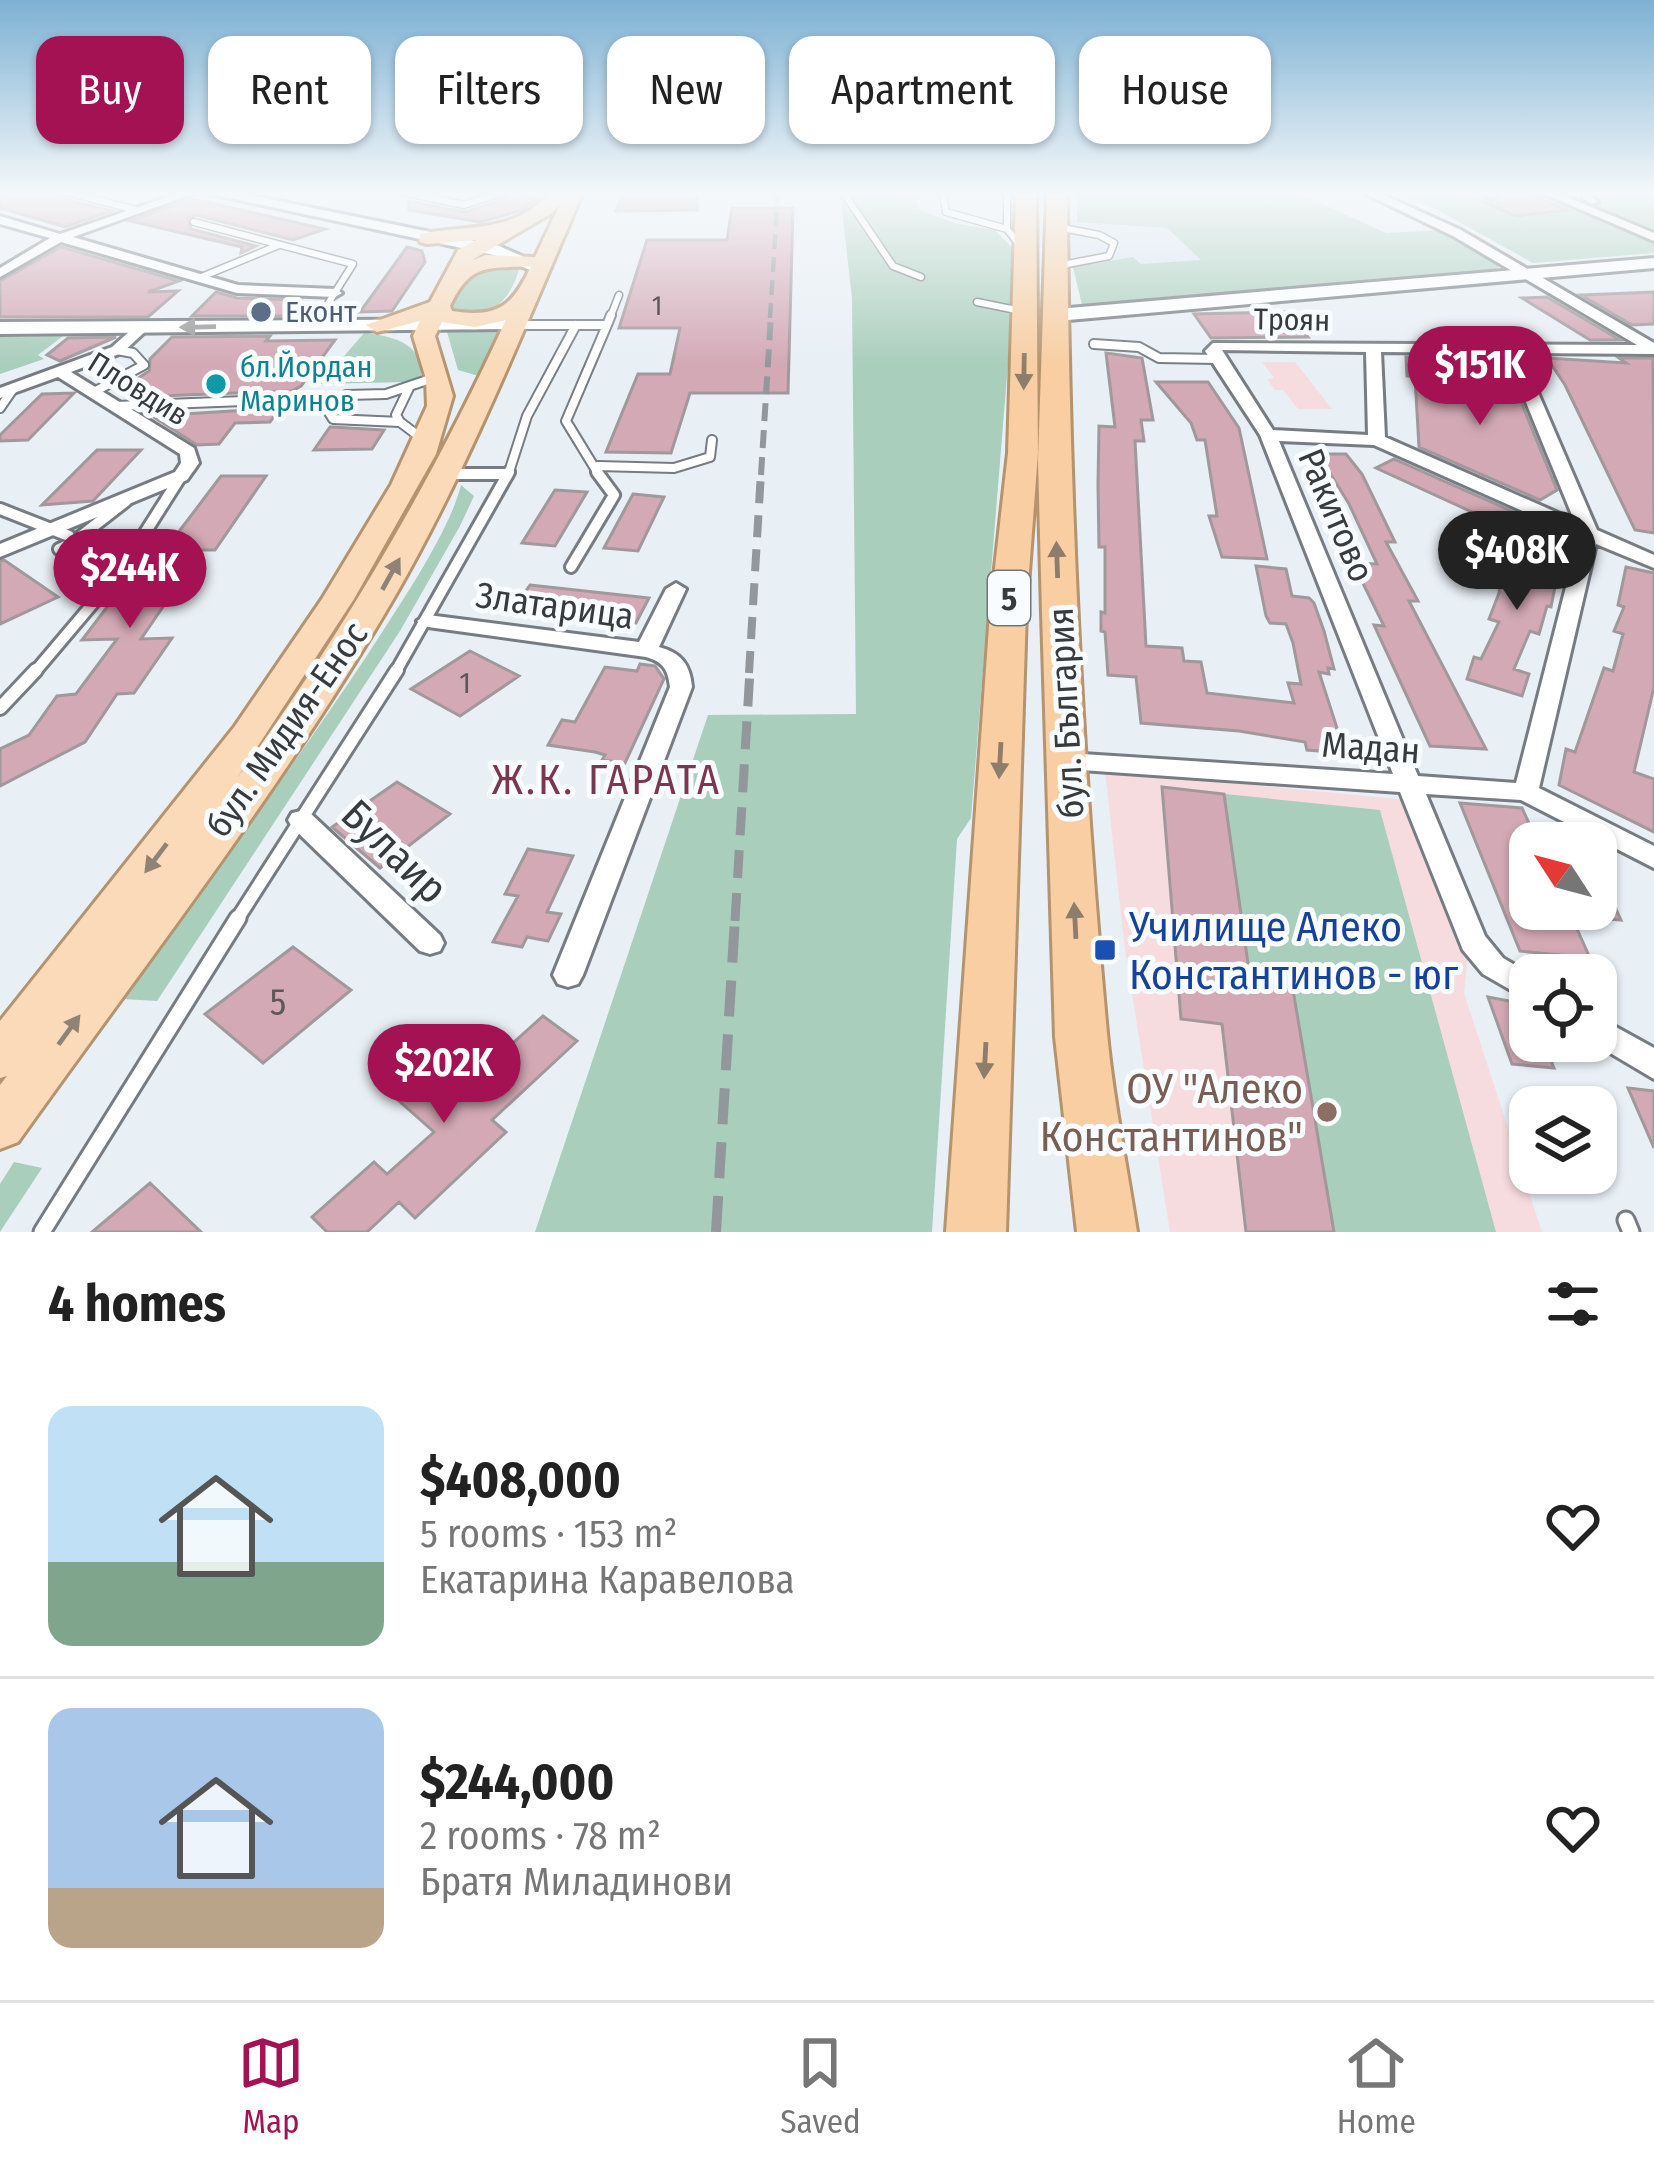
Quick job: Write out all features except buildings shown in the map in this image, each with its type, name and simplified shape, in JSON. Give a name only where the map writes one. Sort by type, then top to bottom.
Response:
[{"type":"highway","name":"бул. България","points":[[976,1232],[1008,612],[1023,454],[1020,309],[1030,250]]},
{"type":"highway","name":"бул. България","points":[[1020,309],[1053,460],[1081,1037],[1107,1232]]},
{"type":"main road","points":[[446,249],[464,260],[534,264]]},
{"type":"main road","points":[[434,315],[464,260],[479,249]]},
{"type":"main road","name":"бул. Мидия-Енос","points":[[0,1125],[263,765],[375,602],[465,438],[542,249]]},
{"type":"main road","points":[[464,260],[534,264]]},
{"type":"main road","points":[[1020,309],[1654,263]]},
{"type":"main road","points":[[0,328],[376,325],[434,315],[475,320],[518,314]]},
{"type":"main road","name":"бул. Мидия-Енос","points":[[0,1058],[262,712],[354,572],[413,433],[441,401],[424,381],[434,315]]},
{"type":"main road","points":[[424,381],[466,378],[471,386],[465,438]]},
{"type":"street","points":[[0,273],[39,249]]},
{"type":"street","points":[[99,249],[237,289],[335,293]]},
{"type":"street","points":[[1484,249],[1654,350]]},
{"type":"street","points":[[7,391],[117,350],[143,327]]},
{"type":"street","points":[[1373,349],[1377,440]]},
{"type":"street","points":[[1512,350],[1589,534],[1526,792]]},
{"type":"street","name":"Троян","points":[[1217,352],[1654,350]]},
{"type":"street","name":"Ракитово","points":[[1217,352],[1268,435],[1473,942],[1493,966],[1509,976]]},
{"type":"street","name":"Пловдив","points":[[60,372],[188,452],[191,457],[181,476]]},
{"type":"street","points":[[1268,435],[1377,440],[1654,562]]},
{"type":"street","points":[[0,550],[181,476]]},
{"type":"street","points":[[568,975],[681,686],[680,668],[659,653],[676,589]]},
{"type":"street","name":"Златарица","points":[[428,622],[659,653]]},
{"type":"street","name":"Мадан","points":[[1067,761],[1526,792],[1654,858]]},
{"type":"street","name":"Булаир","points":[[301,820],[430,944]]},
{"type":"street","points":[[1617,1042],[1654,1065]]},
{"type":"lane","points":[[199,278],[269,249]]},
{"type":"lane","points":[[297,249],[353,264],[315,325]]},
{"type":"lane","points":[[882,249],[893,266],[921,277]]},
{"type":"lane","points":[[1030,250],[1109,256],[1112,249]]},
{"type":"lane","points":[[571,567],[614,495],[598,466],[568,433],[566,421],[619,295]]},
{"type":"lane","points":[[518,314],[576,326],[608,326]]},
{"type":"lane","points":[[42,1232],[428,622],[508,474],[527,416],[576,326]]},
{"type":"lane","points":[[1094,344],[1139,347],[1159,358],[1217,352]]},
{"type":"lane","points":[[92,392],[144,364],[134,353],[117,350]]},
{"type":"lane","points":[[413,433],[327,416],[331,404],[346,395],[424,381]]},
{"type":"lane","points":[[0,407],[7,391]]},
{"type":"lane","points":[[114,406],[292,399]]},
{"type":"lane","points":[[598,466],[685,466],[710,457],[712,440]]},
{"type":"lane","points":[[447,474],[508,474]]},
{"type":"lane","points":[[0,708],[72,631],[164,511],[181,476]]},
{"type":"lane","points":[[82,564],[59,549],[131,497]]},
{"type":"lane","points":[[0,509],[69,536],[72,543]]},
{"type":"shaded area","points":[[1057,249],[1190,249],[1202,261],[1141,265],[1132,257],[1057,270]]},
{"type":"shaded area","points":[[1262,362],[1295,362],[1332,409],[1298,409],[1283,390],[1275,390],[1267,379],[1274,378]]},
{"type":"shaded area","name":"ОУ \"Алеко Константинов\"","points":[[1105,771],[1407,800],[1468,956],[1464,993],[1509,1131],[1509,1194],[1530,1194],[1542,1232],[1170,1232],[1125,950]]},
{"type":"green space","points":[[847,249],[1017,253],[971,818],[957,839],[932,1232],[535,1232],[708,715],[856,714],[852,298]]},
{"type":"green space","points":[[1190,249],[1475,249],[1501,266],[1493,271],[1082,305],[1073,267],[1133,257],[1141,264],[1201,260]]},
{"type":"green space","points":[[1509,249],[1654,249],[1654,253],[1533,263]]},
{"type":"green space","points":[[520,266],[510,291],[494,308],[472,315],[446,308],[476,267]]},
{"type":"green space","points":[[447,332],[501,332],[482,377],[458,370]]},
{"type":"green space","points":[[364,333],[411,348],[421,376],[405,382],[320,384]]},
{"type":"green space","points":[[63,336],[38,355],[44,359],[0,374],[0,337]]},
{"type":"green space","points":[[461,485],[474,496],[400,631],[157,1001],[123,999],[368,654],[434,548]]},
{"type":"green space","points":[[1225,794],[1380,810],[1496,1232],[1333,1232],[1293,991],[1251,985]]},
{"type":"green space","points":[[14,1162],[42,1168],[0,1232],[0,1184]]},
{"type":"railway","points":[[770,318],[774,249]]},
{"type":"railway","points":[[761,475],[771,315]]},
{"type":"railway","points":[[749,673],[761,472]]},
{"type":"railway","points":[[735,921],[750,670]]},
{"type":"railway","points":[[716,1232],[735,918]]},
{"type":"place","name":"Еконт","points":[[261,312]]},
{"type":"place","name":"бл.Йордан Маринов","points":[[216,384]]},
{"type":"place","name":"Училище Алеко Константинов - юг","points":[[1105,950]]},
{"type":"place","name":"ОУ \"Алеко Константинов\"","points":[[1327,1112]]},
{"type":"district","name":"Ж.К. ГАРАТА","points":[[607,779]]}]
